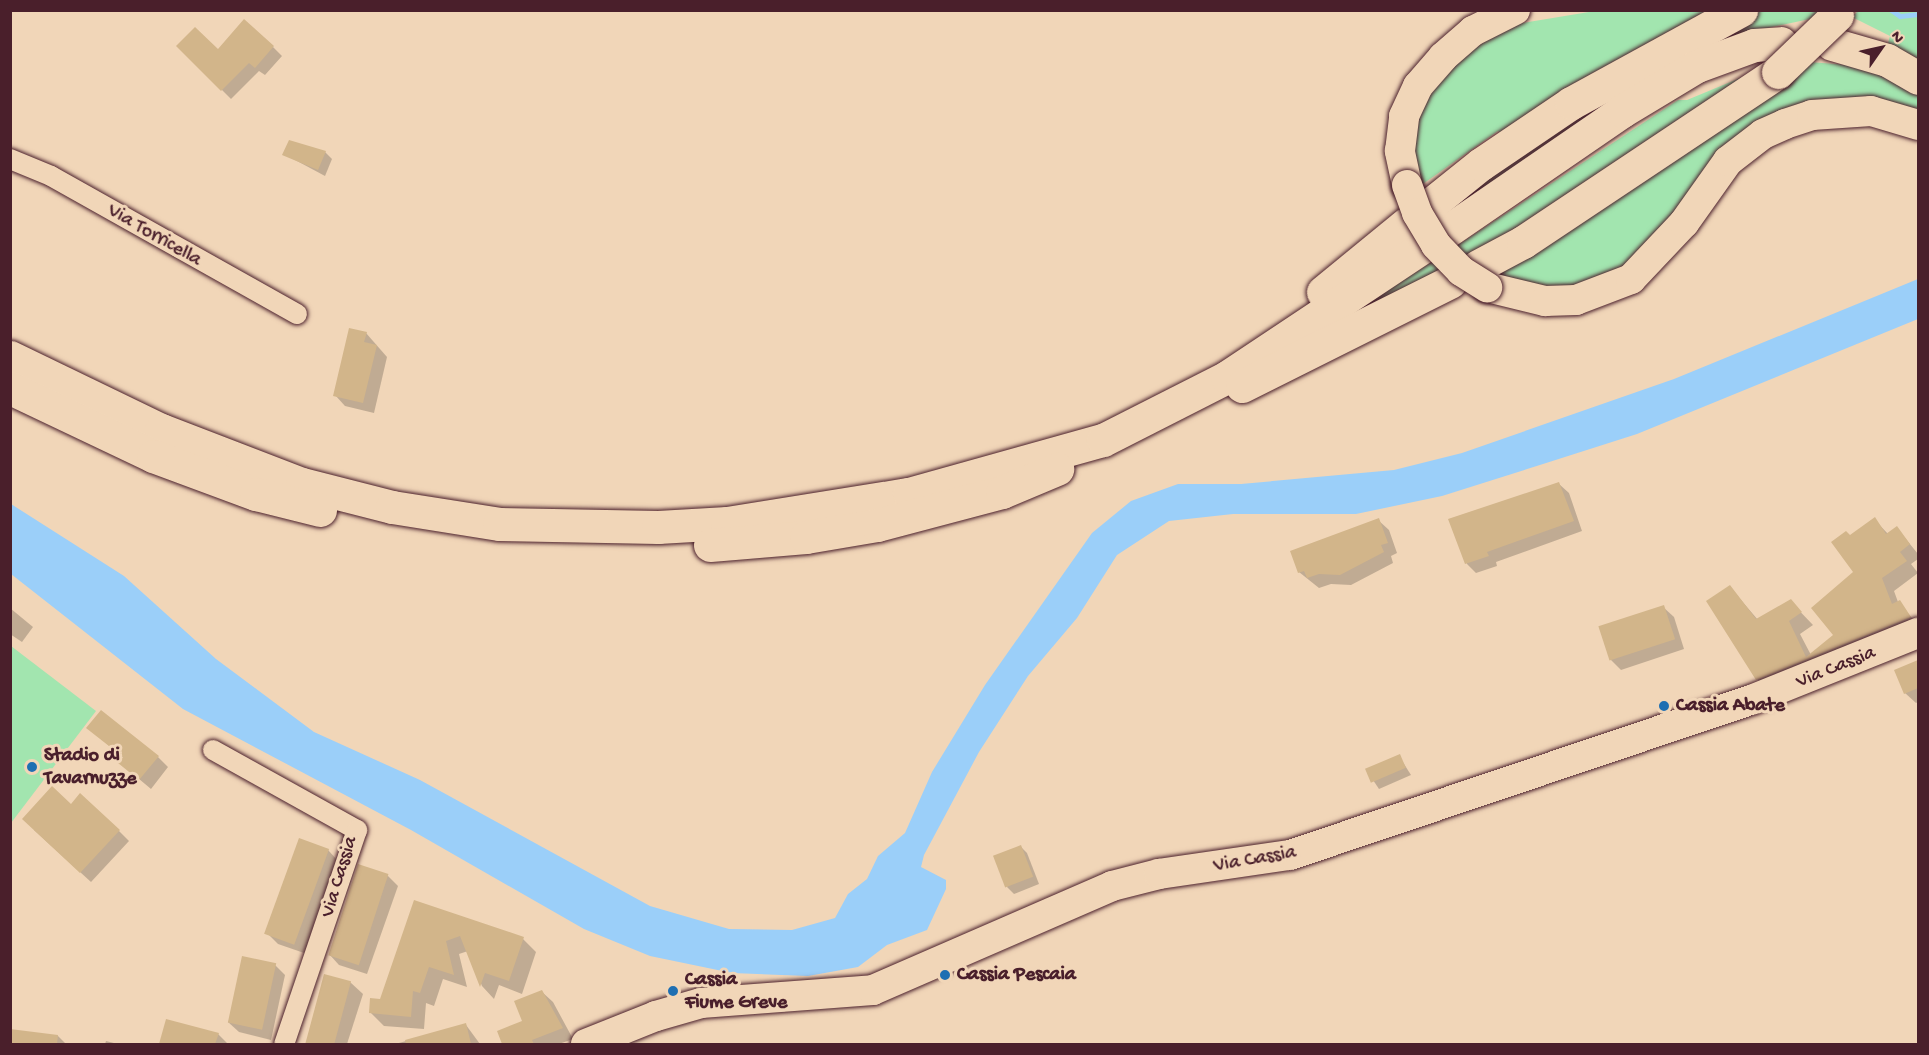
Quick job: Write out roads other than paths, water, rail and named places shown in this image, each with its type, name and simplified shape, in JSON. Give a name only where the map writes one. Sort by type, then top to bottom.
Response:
[{"type":"highway","points":[[10,388],[153,456],[256,494],[370,523],[462,538],[546,547],[674,548],[806,537],[877,525],[1002,492],[1048,474],[1103,440],[1227,377],[1422,219],[1481,164],[1571,103],[1741,10]]},
{"type":"highway","points":[[1482,277],[1523,242],[1780,57],[1836,23],[1877,56],[1918,78]]},
{"type":"highway","points":[[1422,219],[1622,111],[1697,66],[1754,45],[1780,57]]},
{"type":"highway","points":[[1157,414],[1258,380],[1450,282]]},
{"type":"highway","points":[[10,357],[161,430],[302,484],[392,507],[499,524],[658,527],[727,523],[909,494],[1103,440]]},
{"type":"main road","points":[[1422,219],[1400,151],[1404,116],[1418,86],[1443,57],[1473,31],[1515,10]]},
{"type":"main road","points":[[1422,219],[1417,213],[1436,244],[1461,271],[1545,301],[1576,300],[1631,279],[1684,223],[1728,161],[1763,134],[1812,115],[1871,111],[1918,125]]},
{"type":"main road","name":"Via Cassia","points":[[586,1044],[656,1016],[701,1003],[873,990],[1120,884],[1159,874],[1256,863],[1301,852],[1751,700],[1918,633]]},
{"type":"street","name":"Via Torricella","points":[[10,159],[51,176],[297,314]]},
{"type":"street","name":"Via Cassia","points":[[213,750],[357,830],[284,1044]]},
{"type":"water","points":[[1918,279],[1918,319],[1637,434],[1442,496],[1356,514],[1233,514],[1169,521],[1117,555],[1077,618],[1028,676],[979,752],[924,855],[921,867],[946,880],[946,889],[927,930],[887,945],[858,967],[808,976],[732,973],[650,956],[584,929],[411,830],[183,709],[11,574],[11,504],[124,576],[216,659],[314,732],[420,780],[650,906],[729,929],[792,930],[835,918],[848,894],[867,879],[878,856],[905,833],[932,772],[985,685],[1092,533],[1131,501],[1178,484],[1241,484],[1394,470],[1462,453],[1674,379]]},
{"type":"waterway","points":[[1891,10],[1900,16],[1918,14]]},
{"type":"place","name":"Cassia Abate","points":[[1664,706]]},
{"type":"place","name":"Stadio di Tavarnuzze","points":[[32,767]]},
{"type":"place","name":"Cassia Pescaia","points":[[945,975]]},
{"type":"place","name":"Cassia Fiume Greve","points":[[673,991]]}]
